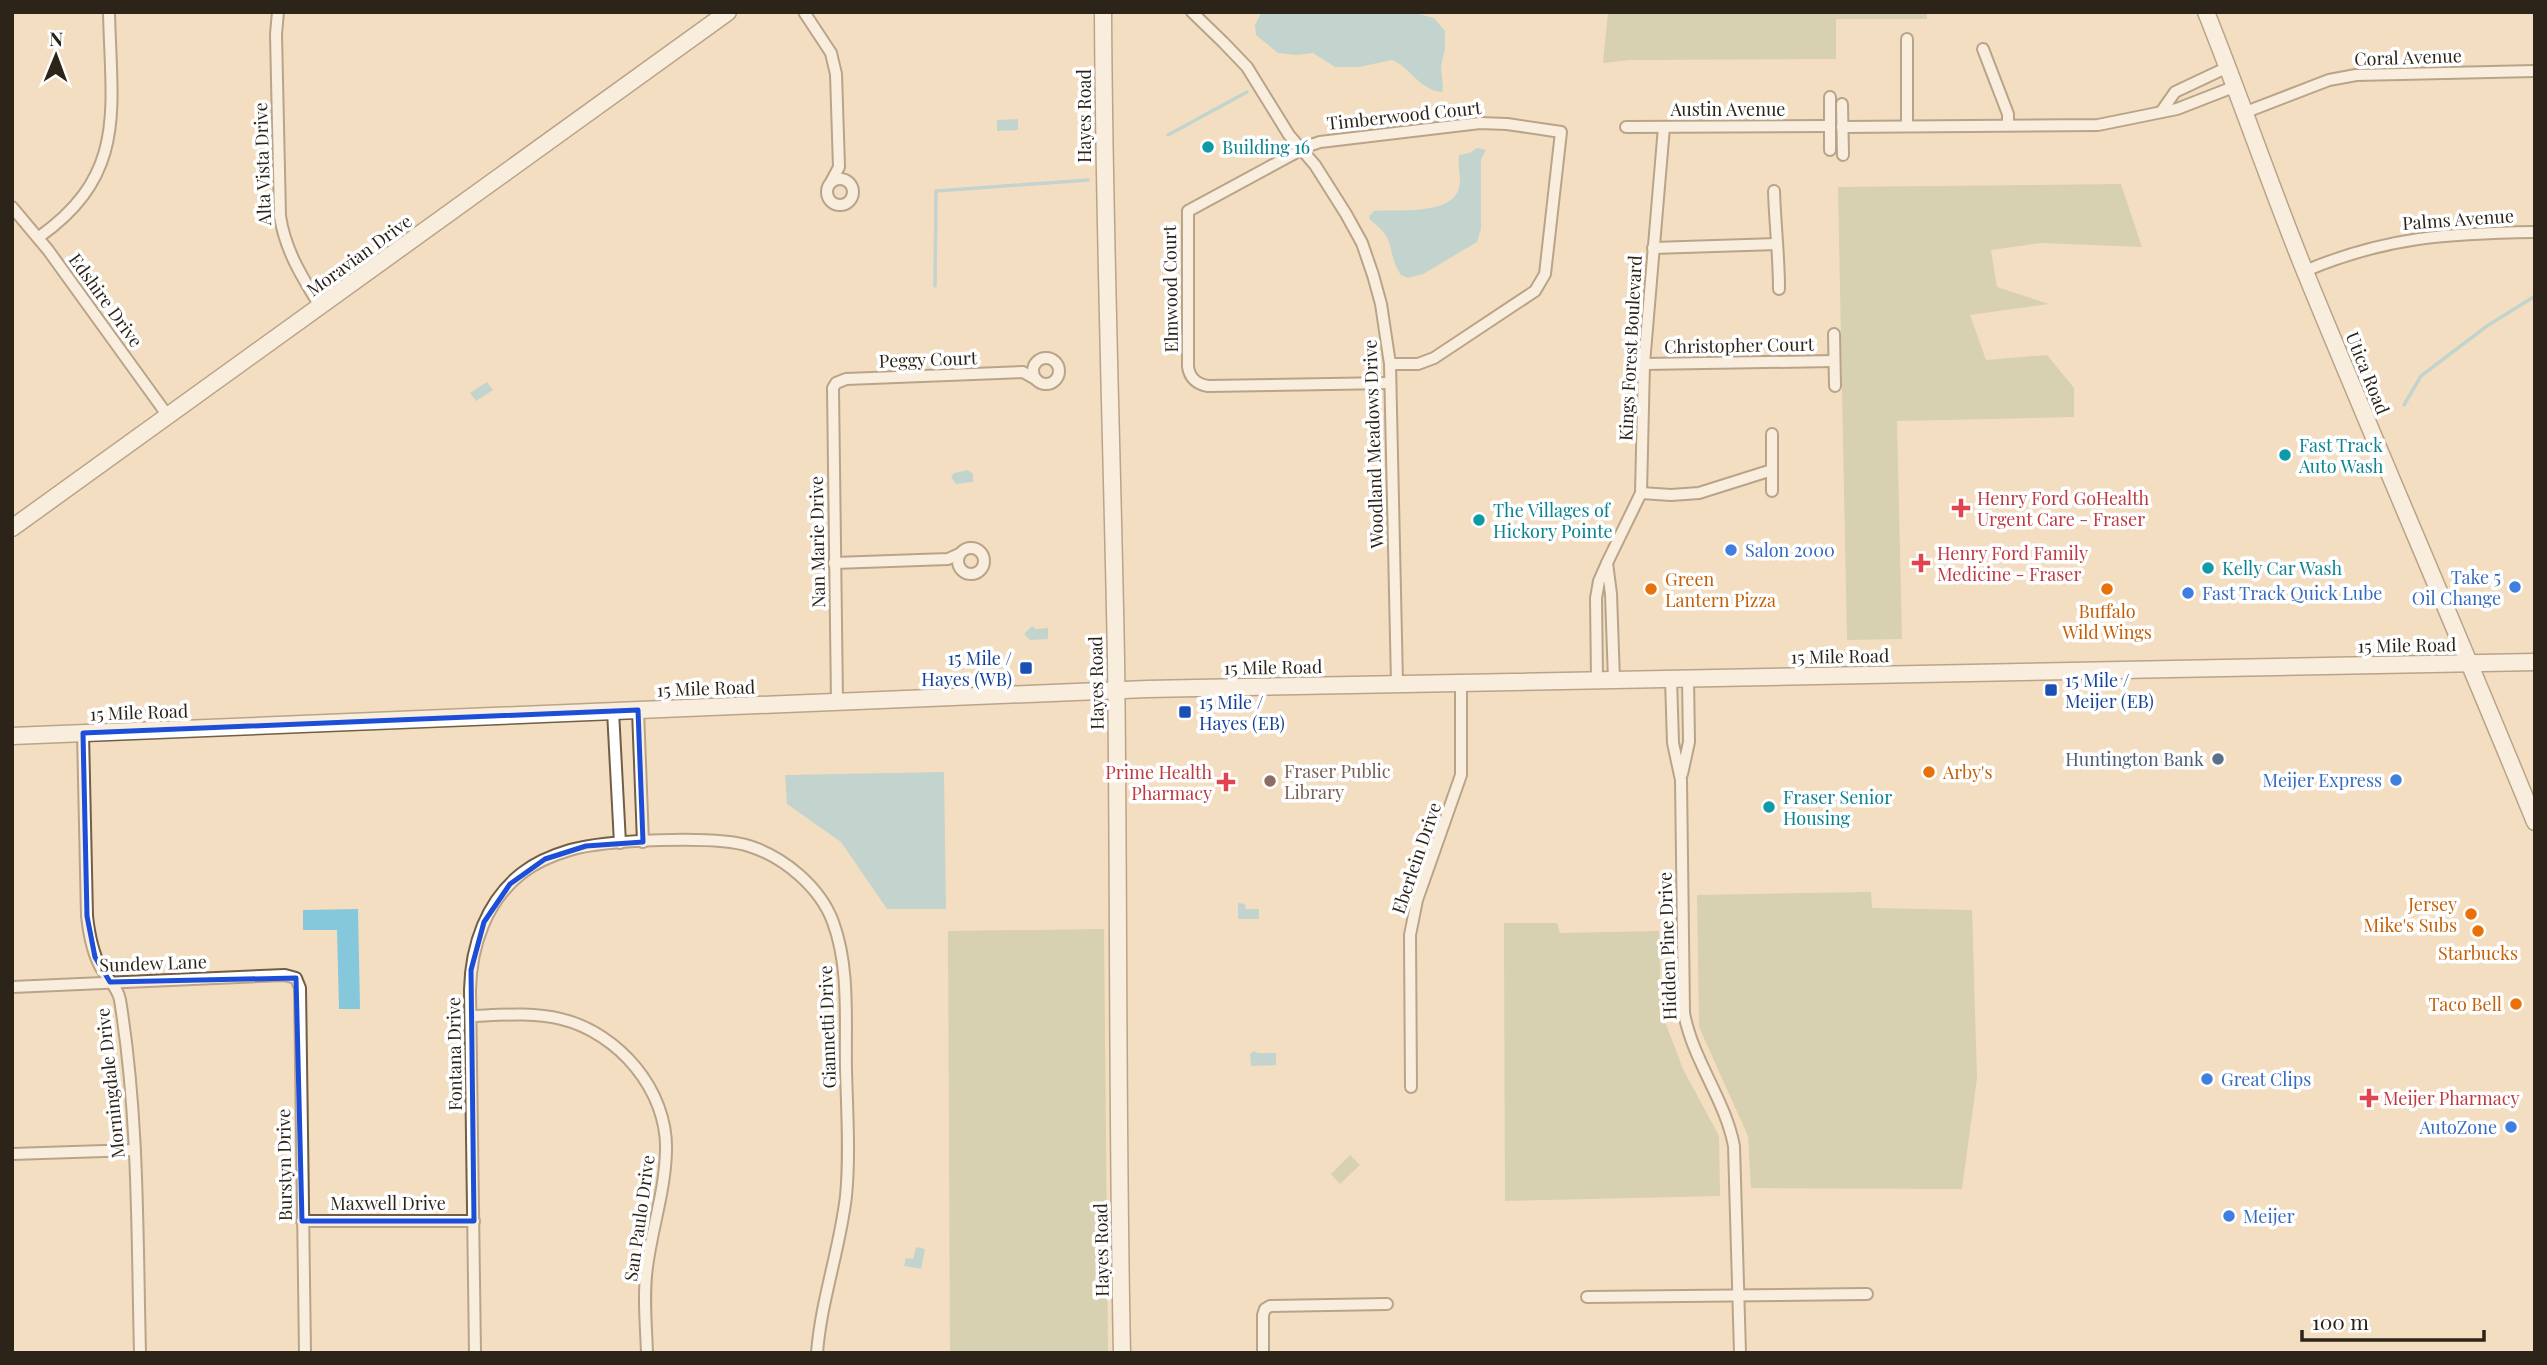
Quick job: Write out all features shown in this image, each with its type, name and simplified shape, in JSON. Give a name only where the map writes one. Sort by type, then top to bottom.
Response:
[{"type":"main road","name":"Moravian Drive","points":[[12,528],[728,12]]},
{"type":"main road","name":"Hayes Road","points":[[1103,12],[1104,177],[1116,691],[1117,1101],[1122,1353]]},
{"type":"main road","name":"Utica Road","points":[[2206,12],[2305,271],[2401,507],[2423,551],[2535,822]]},
{"type":"main road","name":"15 Mile Road","points":[[12,736],[1116,691],[1397,683],[2535,662]]},
{"type":"street","points":[[39,237],[57,225],[78,204],[101,166],[107,149],[111,123],[109,12]]},
{"type":"street","name":"Alta Vista Drive","points":[[278,12],[276,34],[281,225],[288,250],[320,306]]},
{"type":"street","points":[[804,12],[831,53],[836,74],[839,167],[826,189],[827,198],[833,204],[842,205],[850,201],[853,193],[839,167]]},
{"type":"street","name":"Woodland Meadows Drive","points":[[1192,12],[1247,68],[1275,114],[1315,165],[1362,243],[1381,304],[1390,364],[1397,683]]},
{"type":"street","points":[[1907,39],[1907,125]]},
{"type":"street","points":[[1983,49],[2008,114],[2008,125]]},
{"type":"street","points":[[2161,112],[2175,92],[2228,67]]},
{"type":"street","name":"Coral Avenue","points":[[2246,112],[2329,80],[2356,75],[2535,71]]},
{"type":"street","points":[[1842,127],[2098,125],[2177,108],[2235,86]]},
{"type":"street","points":[[1830,97],[1830,150]]},
{"type":"street","points":[[1842,104],[1843,155]]},
{"type":"street","name":"Timberwood Court","points":[[1301,150],[1320,142],[1480,123],[1561,132],[1545,274],[1540,285],[1434,359],[1418,364],[1390,364]]},
{"type":"street","name":"Austin Avenue","points":[[1626,127],[1830,126]]},
{"type":"street","name":"Kings Forest Boulevard","points":[[1597,680],[1595,598],[1599,581],[1641,493],[1644,364],[1664,127]]},
{"type":"street","name":"Elmwood Court","points":[[1301,150],[1188,211],[1189,374],[1197,383],[1208,386],[1390,383]]},
{"type":"street","points":[[831,182],[839,178],[848,181]]},
{"type":"street","points":[[1774,191],[1779,289]]},
{"type":"street","name":"Edshire Drive","points":[[12,207],[39,237],[168,416]]},
{"type":"street","name":"Palms Avenue","points":[[2305,271],[2358,250],[2396,241],[2451,233],[2535,232]]},
{"type":"street","points":[[1653,248],[1777,244]]},
{"type":"street","points":[[1834,334],[1835,386]]},
{"type":"street","points":[[1042,358],[1050,358],[1058,363],[1060,372],[1053,383],[1044,384],[1023,372],[1035,364],[1042,358]]},
{"type":"street","name":"Christopher Court","points":[[1644,364],[1835,361]]},
{"type":"street","points":[[1035,364],[1033,372],[1037,380]]},
{"type":"street","name":"Peggy Court","points":[[836,383],[846,379],[1023,372]]},
{"type":"street","name":"Nan Marie Drive","points":[[836,383],[832,394],[837,702]]},
{"type":"street","points":[[1772,434],[1773,491]]},
{"type":"street","points":[[1641,493],[1699,493],[1772,471]]},
{"type":"street","points":[[834,563],[948,559],[966,548],[975,548],[982,553],[985,562],[981,570],[973,574],[965,573],[948,559]]},
{"type":"street","points":[[958,566],[959,554]]},
{"type":"street","points":[[1608,563],[1614,680]]},
{"type":"street","name":"Hidden Pine Drive","points":[[1688,678],[1689,742],[1681,780],[1684,1013],[1694,1051],[1732,1134],[1735,1158],[1740,1353]]},
{"type":"street","name":"Hidden Pine Drive","points":[[1671,679],[1672,743],[1681,780]]},
{"type":"street","name":"Eberlein Drive","points":[[1411,1087],[1410,935],[1417,900],[1461,775],[1461,683]]},
{"type":"street","points":[[638,710],[643,842]]},
{"type":"street","points":[[613,711],[620,843]]},
{"type":"street","name":"Morningdale Drive","points":[[83,733],[87,916],[96,957],[119,996],[124,1028],[135,1150],[139,1353]]},
{"type":"street","name":"Giannetti Drive","points":[[643,842],[720,841],[748,845],[771,856],[803,879],[820,898],[832,921],[844,962],[847,1173],[846,1198],[817,1353]]},
{"type":"street","name":"Fontana Drive","points":[[475,1353],[471,1016],[474,950],[484,922],[499,896],[523,873],[545,859],[571,849],[643,842]]},
{"type":"street","name":"Sundew Lane","points":[[12,988],[285,975],[296,978]]},
{"type":"street","name":"Burstyn Drive","points":[[296,978],[300,988],[305,1353]]},
{"type":"street","name":"San Paulo Drive","points":[[471,1016],[540,1016],[575,1023],[615,1046],[638,1069],[653,1094],[661,1115],[667,1148],[647,1269],[647,1353]]},
{"type":"street","points":[[12,1154],[135,1150]]},
{"type":"street","name":"Maxwell Drive","points":[[302,1221],[474,1221]]},
{"type":"street","points":[[1587,1297],[1867,1294]]},
{"type":"street","points":[[1263,1353],[1263,1315],[1265,1309],[1270,1306],[1387,1304]]},
{"type":"highlighted area","points":[[638,710],[643,842],[586,846],[545,859],[510,884],[484,922],[471,970],[474,1221],[302,1221],[296,978],[110,982],[95,957],[87,916],[83,733]]},
{"type":"green space","points":[[1608,12],[1927,12],[1927,19],[1836,19],[1836,59],[1630,60],[1603,63]]},
{"type":"green space","points":[[2121,184],[2142,247],[2041,243],[1991,250],[1997,287],[2049,304],[1970,315],[1986,360],[2047,355],[2074,388],[2074,417],[1897,421],[1902,639],[1847,640],[1838,187]]},
{"type":"green space","points":[[1871,892],[1872,908],[1972,910],[1977,1078],[1962,1189],[1751,1188],[1748,1136],[1699,1027],[1697,895]]},
{"type":"green space","points":[[1504,923],[1557,923],[1560,933],[1659,931],[1661,1011],[1683,1069],[1719,1136],[1720,1196],[1505,1201]]},
{"type":"green space","points":[[1104,929],[1108,1353],[950,1353],[948,931]]},
{"type":"green space","points":[[1350,1155],[1360,1165],[1340,1184],[1331,1174]]},
{"type":"water","points":[[1262,12],[1412,12],[1434,18],[1445,31],[1441,66],[1442,92],[1427,87],[1392,60],[1359,67],[1335,67],[1313,53],[1278,53],[1256,35],[1255,25]]},
{"type":"water","points":[[1018,119],[1018,130],[997,131],[997,120]]},
{"type":"water","points":[[1477,148],[1486,150],[1481,159],[1481,229],[1477,242],[1423,274],[1408,278],[1401,275],[1385,234],[1369,216],[1374,211],[1422,209],[1446,203],[1454,197],[1459,188],[1459,155]]},
{"type":"water","points":[[487,382],[493,390],[476,401],[470,393]]},
{"type":"water","points":[[968,470],[973,474],[973,482],[956,484],[951,477],[954,473]]},
{"type":"water","points":[[1032,626],[1036,629],[1048,628],[1048,639],[1030,640],[1024,634]]},
{"type":"water","points":[[944,772],[946,909],[887,909],[841,842],[787,804],[785,775]]},
{"type":"water","points":[[1238,903],[1245,904],[1246,909],[1259,909],[1259,919],[1238,919]]},
{"type":"water","points":[[358,909],[360,1009],[339,1009],[337,930],[303,930],[303,910]]},
{"type":"water","points":[[1254,1051],[1276,1053],[1276,1065],[1251,1066],[1250,1054]]},
{"type":"water","points":[[916,1247],[925,1249],[921,1269],[904,1266],[906,1258],[913,1259]]},
{"type":"waterway","points":[[1168,135],[1247,92]]},
{"type":"waterway","points":[[935,286],[936,191],[1088,180]]},
{"type":"waterway","points":[[2404,405],[2421,376],[2487,326],[2535,296]]},
{"type":"place","name":"Building 16","points":[[1208,147]]},
{"type":"place","name":"Fast Track Auto Wash","points":[[2285,455]]},
{"type":"place","name":"Henry Ford GoHealth Urgent Care - Fraser","points":[[1961,508]]},
{"type":"place","name":"The Villages of Hickory Pointe","points":[[1479,520]]},
{"type":"place","name":"Salon 2000","points":[[1731,550]]},
{"type":"place","name":"Henry Ford Family Medicine - Fraser","points":[[1921,563]]},
{"type":"place","name":"Kelly Car Wash","points":[[2208,568]]},
{"type":"place","name":"Take 5 Oil Change","points":[[2515,587]]},
{"type":"place","name":"Green Lantern Pizza","points":[[1651,589]]},
{"type":"place","name":"Buffalo Wild Wings","points":[[2107,589]]},
{"type":"place","name":"Fast Track Quick Lube","points":[[2188,593]]},
{"type":"place","name":"15 Mile / Hayes (WB)","points":[[1026,668]]},
{"type":"place","name":"15 Mile / Meijer (EB)","points":[[2051,690]]},
{"type":"place","name":"15 Mile / Hayes (EB)","points":[[1185,712]]},
{"type":"place","name":"Huntington Bank","points":[[2218,759]]},
{"type":"place","name":"Arby's","points":[[1929,772]]},
{"type":"place","name":"Meijer Express","points":[[2396,780]]},
{"type":"place","name":"Fraser Public Library","points":[[1270,781]]},
{"type":"place","name":"Prime Health Pharmacy","points":[[1226,782]]},
{"type":"place","name":"Fraser Senior Housing","points":[[1769,807]]},
{"type":"place","name":"Jersey Mike's Subs","points":[[2471,914]]},
{"type":"place","name":"Starbucks","points":[[2478,931]]},
{"type":"place","name":"Taco Bell","points":[[2516,1004]]},
{"type":"place","name":"Great Clips","points":[[2207,1079]]},
{"type":"place","name":"Meijer Pharmacy","points":[[2369,1098]]},
{"type":"place","name":"AutoZone","points":[[2511,1127]]},
{"type":"place","name":"Meijer","points":[[2229,1216]]}]
